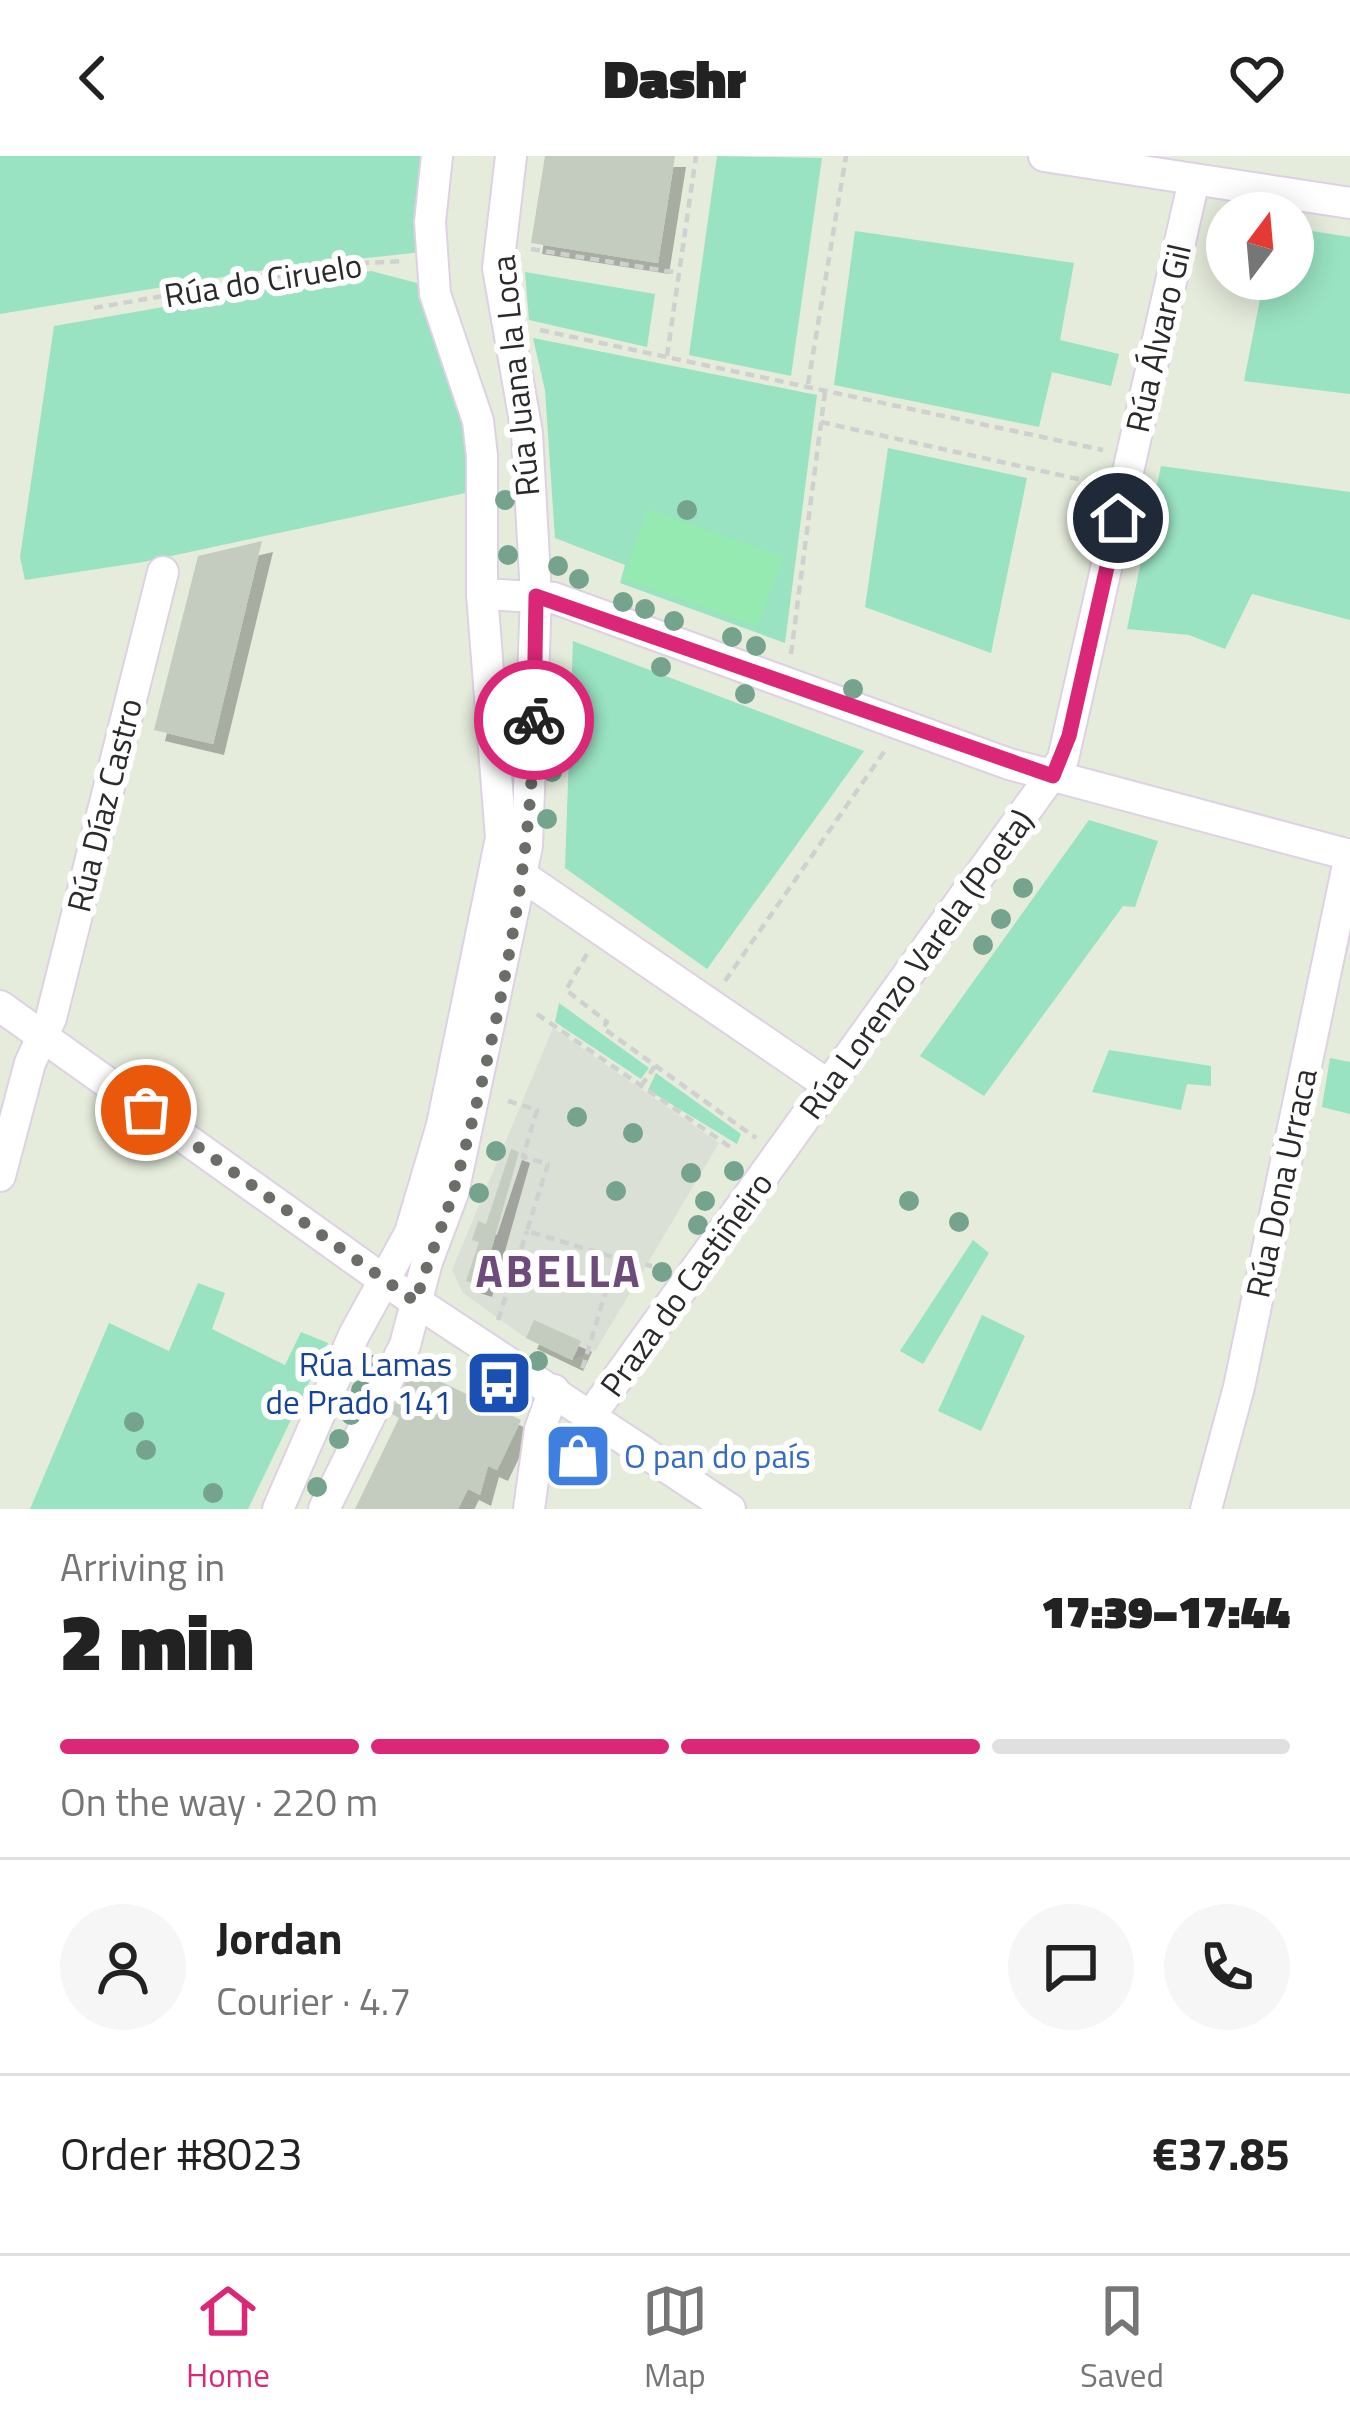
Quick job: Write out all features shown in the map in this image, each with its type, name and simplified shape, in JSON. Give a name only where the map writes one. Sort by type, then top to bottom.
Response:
[{"type":"street","name":"Rúa Juana la Loca","points":[[325,1509],[406,1345],[472,1116],[508,872],[501,838],[482,594],[478,421],[444,325],[431,265],[437,156]]},
{"type":"street","name":"Rúa Juana la Loca","points":[[278,1509],[354,1336],[410,1233],[433,1163],[508,872],[531,811],[536,596],[526,433],[498,268],[511,156]]},
{"type":"street","points":[[1044,156],[1350,203]]},
{"type":"street","name":"Rúa Álvaro Gil","points":[[1053,776],[1069,736],[1194,179]]},
{"type":"street","name":"Rúa Díaz Castro","points":[[0,1176],[13,1084],[43,1036],[163,572]]},
{"type":"street","points":[[482,594],[536,596],[1053,776],[1350,855]]},
{"type":"street","name":"Rúa Lorenzo Varela (Poeta)","points":[[773,1149],[1053,776]]},
{"type":"street","name":"Rúa Dona Urraca","points":[[1206,1509],[1239,1387],[1350,855]]},
{"type":"street","points":[[508,872],[601,929],[814,1076]]},
{"type":"street","points":[[0,1006],[385,1281],[730,1509]]},
{"type":"street","name":"Praza do Castiñeiro","points":[[591,1415],[773,1149]]},
{"type":"street","points":[[530,1509],[540,1429],[554,1390]]},
{"type":"path","points":[[668,356],[696,156]]},
{"type":"path","points":[[808,384],[846,156]]},
{"type":"path","points":[[526,248],[679,273]]},
{"type":"path","name":"Rúa do Ciruelo","points":[[94,308],[348,263],[431,265]]},
{"type":"path","points":[[520,326],[1103,450]]},
{"type":"path","points":[[790,654],[826,389]]},
{"type":"path","points":[[821,422],[1096,482]]},
{"type":"path","points":[[710,1004],[886,749]]},
{"type":"path","points":[[601,929],[566,990],[607,1022],[604,1028],[773,1149]]},
{"type":"path","points":[[538,1014],[734,1149]]},
{"type":"path","points":[[641,1086],[655,1066]]},
{"type":"path","points":[[498,1320],[548,1164],[523,1157],[537,1109],[508,1101]]},
{"type":"path","points":[[527,1231],[652,1266]]},
{"type":"path","points":[[582,1370],[616,1258]]},
{"type":"green space","points":[[0,156],[430,156],[422,252],[283,267],[0,314]]},
{"type":"green space","points":[[717,156],[822,158],[791,376],[689,355]]},
{"type":"green space","points":[[855,231],[1074,263],[1060,340],[1119,354],[1111,386],[1052,372],[1039,427],[834,385]]},
{"type":"green space","points":[[1314,231],[1350,237],[1350,394],[1244,381],[1260,300],[1314,300]]},
{"type":"green space","points":[[371,271],[417,283],[468,431],[470,492],[143,562],[25,580],[20,557],[54,326]]},
{"type":"green space","points":[[525,272],[655,294],[647,347],[529,320]]},
{"type":"green space","points":[[533,338],[817,395],[785,643],[620,583],[625,565],[555,538],[545,390]]},
{"type":"green space","points":[[888,448],[1027,478],[991,653],[865,607]]},
{"type":"green space","points":[[1161,466],[1350,492],[1350,620],[1252,594],[1225,649],[1189,635],[1127,629]]},
{"type":"green space","points":[[648,509],[783,557],[758,627],[623,579]]},
{"type":"green space","points":[[573,641],[864,751],[707,969],[565,868]]},
{"type":"green space","points":[[1089,820],[1158,841],[1135,907],[1123,906],[984,1096],[920,1056]]},
{"type":"green space","points":[[559,1003],[649,1068],[641,1079],[555,1022]]},
{"type":"green space","points":[[1109,1050],[1211,1066],[1211,1086],[1187,1084],[1181,1110],[1092,1092]]},
{"type":"green space","points":[[1330,1058],[1350,1062],[1350,1114],[1322,1107]]},
{"type":"green space","points":[[656,1073],[741,1134],[737,1144],[648,1090]]},
{"type":"green space","points":[[973,1240],[989,1253],[923,1364],[900,1351]]},
{"type":"green space","points":[[198,1283],[225,1293],[212,1329],[285,1365],[301,1332],[328,1343],[248,1509],[30,1509],[109,1323],[169,1351]]},
{"type":"green space","points":[[982,1315],[1025,1336],[981,1431],[938,1411]]},
{"type":"shaded area","points":[[553,1028],[719,1143],[596,1350],[572,1360],[526,1338],[463,1293],[452,1270]]},
{"type":"building","points":[[545,156],[675,156],[658,263],[531,243]]},
{"type":"building","points":[[262,541],[213,744],[154,730],[198,556]]},
{"type":"building","points":[[511,1149],[519,1152],[481,1286],[466,1281],[479,1242],[472,1240],[478,1221],[486,1224]]},
{"type":"building","points":[[534,1320],[581,1341],[572,1360],[526,1338]]},
{"type":"building","points":[[412,1368],[521,1420],[497,1470],[488,1466],[480,1495],[468,1489],[458,1509],[355,1509],[399,1418],[390,1413]]},
{"type":"way so far","points":[[146,1110],[416,1302],[453,1193],[472,1116],[521,875],[531,811],[534,720]]},
{"type":"place","name":"Rúa Lamas de Prado 141","points":[[499,1383]]},
{"type":"place","name":"O pan do país","points":[[578,1456]]},
{"type":"district","name":"ABELLA","points":[[559,1271]]},
{"type":"route","points":[[534,720],[536,596],[554,598],[1053,776],[1069,736],[1118,518]]}]
